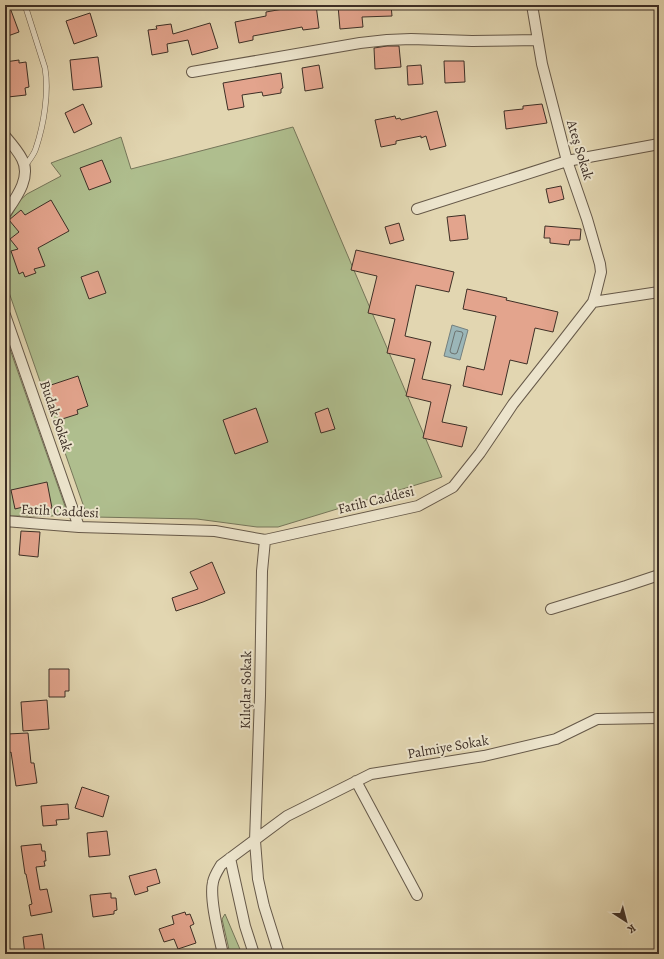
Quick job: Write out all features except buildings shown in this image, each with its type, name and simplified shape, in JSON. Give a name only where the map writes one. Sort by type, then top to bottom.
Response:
[{"type":"street","name":"Ateş Sokak","points":[[532,5],[542,64],[567,161],[587,219],[600,264],[596,292],[592,302]]},
{"type":"street","points":[[192,72],[360,43],[388,40],[538,40]]},
{"type":"street","points":[[5,136],[22,158],[25,166],[23,182],[5,214]]},
{"type":"street","points":[[417,209],[567,161],[659,144]]},
{"type":"street","points":[[592,302],[659,292]]},
{"type":"street","name":"Fatih Caddesi","points":[[5,521],[79,527],[216,531],[265,540],[418,506],[453,487],[480,453],[513,404],[592,302]]},
{"type":"street","name":"Budak Sokak","points":[[5,316],[79,527]]},
{"type":"street","name":"Kılıçlar Sokak","points":[[265,540],[262,572],[260,696],[255,840],[258,879],[264,906],[279,954]]},
{"type":"street","points":[[551,609],[659,575]]},
{"type":"street","name":"Palmiye Sokak","points":[[223,954],[212,893],[216,872],[221,865],[287,816],[371,774],[484,756],[556,738],[597,720],[659,718]]},
{"type":"street","points":[[356,781],[417,895]]},
{"type":"street","points":[[230,858],[245,926],[254,954]]},
{"type":"lane","points":[[25,5],[45,68],[46,77],[44,117],[36,148],[25,166]]},
{"type":"green space","points":[[293,127],[442,477],[278,527],[257,527],[197,519],[94,517],[85,510],[5,281],[5,227],[19,201],[27,194],[61,176],[51,163],[121,137],[131,169]]},
{"type":"green space","points":[[5,335],[66,509],[58,515],[5,516]]},
{"type":"green space","points":[[225,914],[242,954],[230,954],[222,919]]},
{"type":"water","points":[[452,325],[468,330],[460,360],[444,356]]}]
